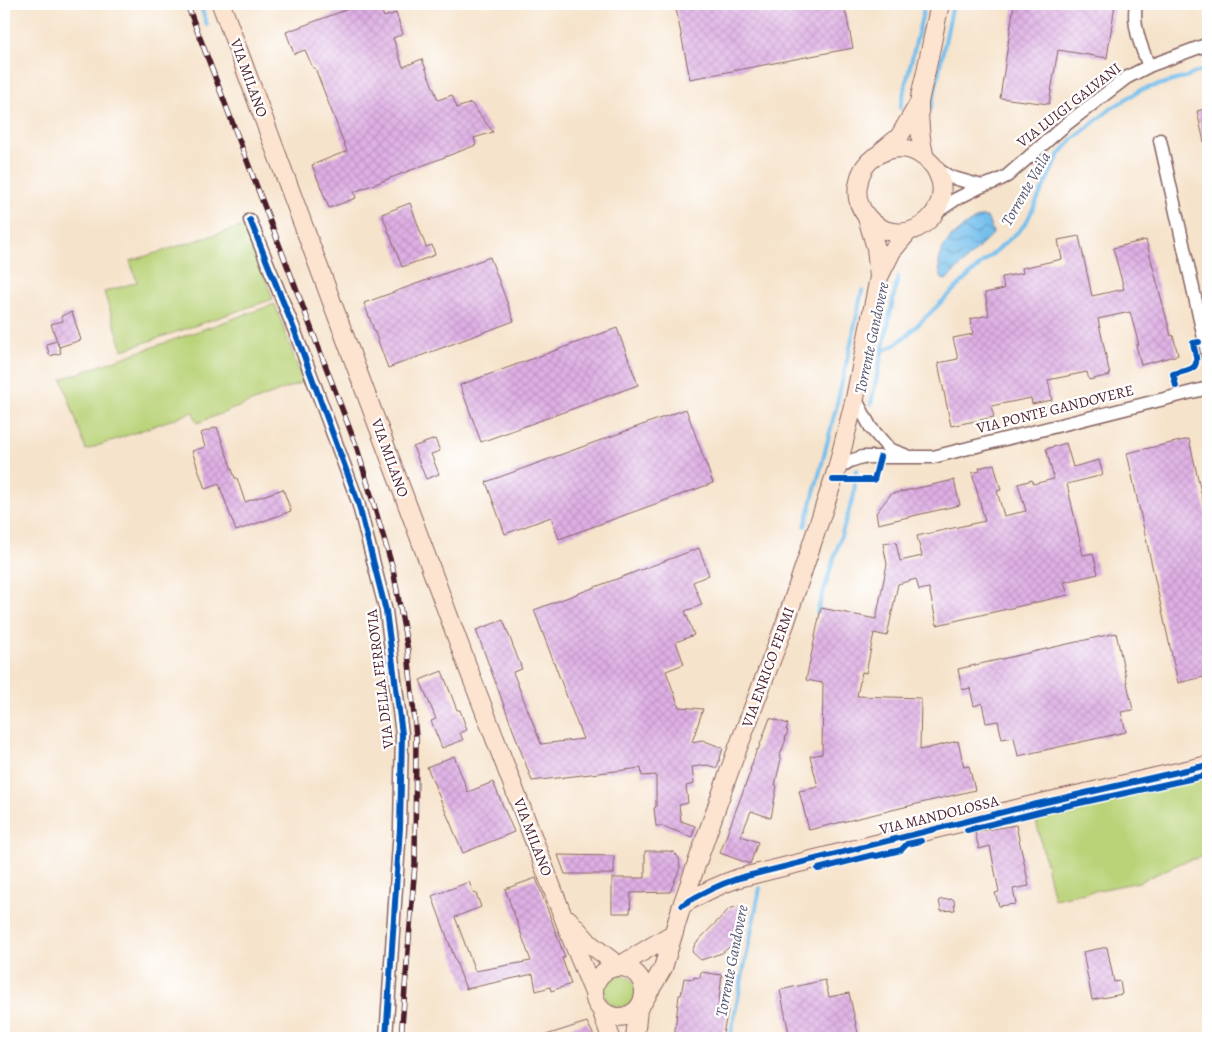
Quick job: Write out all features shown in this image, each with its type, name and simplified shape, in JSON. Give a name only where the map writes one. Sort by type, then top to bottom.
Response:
[{"type":"main road","name":"VIA MILANO","points":[[222,4],[461,648],[611,1038]]},
{"type":"main road","points":[[879,277],[892,251],[908,232],[923,225],[934,214],[941,199],[941,183],[930,162],[920,131],[919,102],[940,4]]},
{"type":"main road","points":[[879,277],[876,248],[867,218],[860,205],[857,190],[860,175],[868,162],[898,137],[919,102]]},
{"type":"main road","points":[[880,153],[895,148],[911,150],[930,162]]},
{"type":"main road","points":[[867,218],[879,227],[893,232],[908,232]]},
{"type":"main road","name":"VIA ENRICO FERMI","points":[[640,1006],[663,968],[682,905],[734,758],[785,624],[836,469],[855,398],[879,277]]},
{"type":"main road","name":"VIA MANDOLOSSA","points":[[682,905],[704,892],[739,878],[1024,807],[1208,765]]},
{"type":"main road","name":"VIA MILANO","points":[[561,911],[590,944],[619,966]]},
{"type":"main road","points":[[619,966],[674,933]]},
{"type":"main road","points":[[635,1038],[640,1006],[645,994],[641,978],[628,968],[619,966],[611,967],[598,977],[595,985],[597,1001],[607,1014],[624,1017],[640,1006]]},
{"type":"street","points":[[1136,4],[1135,12],[1139,42],[1148,66]]},
{"type":"street","name":"VIA LUIGI GALVANI","points":[[934,214],[956,199],[1008,176],[1064,126],[1126,78],[1148,66],[1208,44]]},
{"type":"street","points":[[1160,140],[1208,356]]},
{"type":"street","points":[[930,162],[950,177],[982,186]]},
{"type":"street","name":"VIA DELLA FERROVIA","points":[[250,220],[294,329],[358,502],[386,611],[402,734],[400,828],[386,1038]]},
{"type":"street","name":"VIA PONTE GANDOVERE","points":[[836,469],[862,457],[909,458],[933,456],[1208,388]]},
{"type":"street","points":[[855,398],[871,428],[889,449],[909,458]]},
{"type":"green space","points":[[240,227],[248,234],[273,299],[123,350],[104,292],[137,282],[130,261]]},
{"type":"green space","points":[[275,304],[303,382],[197,423],[193,412],[86,450],[62,379]]},
{"type":"green space","points":[[1208,778],[1208,855],[1183,862],[1139,882],[1054,899],[1035,816]]},
{"type":"green space","points":[[620,975],[632,979],[636,991],[632,1003],[620,1007],[608,1003],[604,991],[608,979]]},
{"type":"water","points":[[979,217],[987,217],[993,234],[946,280],[942,279],[939,258],[942,250],[954,234]]},
{"type":"building","points":[[362,4],[379,4],[384,17],[396,13],[403,34],[393,38],[403,67],[422,59],[438,100],[452,95],[457,108],[471,103],[493,132],[474,138],[476,145],[354,192],[356,198],[329,208],[312,165],[347,151],[315,68],[313,68],[305,50],[294,54],[286,32]]},
{"type":"building","points":[[675,4],[844,4],[853,48],[690,79]]},
{"type":"building","points":[[1014,4],[1115,4],[1107,58],[1058,50],[1049,104],[1000,98]]},
{"type":"building","points":[[1208,108],[1208,141],[1204,142],[1197,111]]},
{"type":"building","points":[[410,203],[426,247],[432,245],[435,255],[402,267],[382,214]]},
{"type":"building","points":[[1079,236],[1092,296],[1124,289],[1113,248],[1146,240],[1171,336],[1173,335],[1178,355],[1141,365],[1136,345],[1139,345],[1130,312],[1098,319],[1110,375],[1089,380],[1087,372],[1048,380],[1052,400],[1032,404],[1031,398],[991,406],[994,417],[951,426],[938,363],[958,359],[953,338],[973,334],[970,319],[989,315],[985,293],[1004,289],[1002,277],[1023,273],[1022,268],[1062,259],[1058,240]]},
{"type":"building","points":[[490,257],[514,321],[388,368],[364,303]]},
{"type":"building","points":[[72,312],[81,340],[59,347],[51,324],[63,321],[61,316]]},
{"type":"building","points":[[617,328],[638,385],[481,442],[460,385]]},
{"type":"building","points":[[57,341],[61,353],[50,356],[46,344]]},
{"type":"building","points":[[686,409],[713,483],[559,539],[551,517],[505,534],[486,482]]},
{"type":"building","points":[[217,427],[245,502],[283,489],[291,511],[236,531],[219,484],[205,489],[192,451],[205,447],[201,433]]},
{"type":"building","points":[[435,439],[440,451],[431,454],[439,474],[426,479],[413,447]]},
{"type":"building","points":[[1189,439],[1208,523],[1208,676],[1178,683],[1127,453]]},
{"type":"building","points":[[1066,443],[1073,467],[1099,460],[1103,475],[1067,484],[1083,555],[1093,553],[1098,574],[1064,582],[1068,595],[937,625],[929,588],[919,590],[916,579],[898,584],[887,636],[874,633],[866,673],[862,672],[857,696],[921,698],[920,750],[958,741],[964,767],[969,766],[975,790],[809,830],[799,791],[818,787],[810,756],[822,754],[823,683],[806,680],[821,608],[876,619],[887,564],[883,544],[896,542],[900,561],[922,556],[917,536],[985,521],[972,473],[980,471],[979,468],[994,464],[1001,490],[997,491],[1004,516],[1026,511],[1018,484],[1032,480],[1033,484],[1054,479],[1046,449]]},
{"type":"building","points":[[954,480],[960,505],[878,524],[876,513],[891,494]]},
{"type":"building","points":[[699,548],[709,575],[693,582],[702,605],[685,611],[694,635],[676,642],[684,664],[666,671],[679,707],[703,709],[692,742],[702,740],[723,748],[717,768],[707,765],[692,767],[694,784],[686,786],[688,803],[679,805],[681,821],[695,826],[692,837],[662,826],[656,826],[654,808],[656,807],[656,775],[642,776],[641,768],[532,781],[476,630],[503,620],[522,669],[513,672],[541,744],[583,739],[534,610]]},
{"type":"building","points":[[1116,633],[1133,710],[1121,712],[1126,732],[1018,756],[1014,737],[1002,739],[998,721],[986,723],[982,703],[974,706],[970,688],[962,690],[958,669]]},
{"type":"building","points":[[442,671],[467,730],[460,733],[463,740],[442,748],[431,721],[436,719],[420,680]]},
{"type":"building","points":[[770,718],[788,724],[786,730],[788,730],[779,758],[781,759],[775,785],[777,786],[771,818],[751,811],[741,836],[758,842],[750,864],[720,853]]},
{"type":"building","points":[[454,756],[468,792],[493,782],[514,832],[463,853],[427,767]]},
{"type":"building","points":[[1016,825],[1029,886],[1013,889],[1016,904],[999,906],[995,893],[999,892],[990,846],[979,849],[975,832]]},
{"type":"building","points":[[645,851],[673,852],[679,858],[680,868],[670,892],[631,893],[630,913],[612,913],[612,878],[645,878]]},
{"type":"building","points":[[558,855],[614,856],[614,874],[565,874]]},
{"type":"building","points":[[536,878],[565,957],[562,958],[571,984],[551,991],[550,987],[536,991],[533,974],[466,989],[432,896],[469,882],[474,894],[476,893],[481,907],[455,917],[475,971],[531,961],[505,889]]},
{"type":"building","points":[[953,899],[955,910],[941,911],[939,900]]},
{"type":"building","points":[[738,906],[747,914],[738,940],[722,953],[701,960],[692,952],[695,944],[729,909]]},
{"type":"building","points":[[1107,947],[1114,982],[1120,981],[1122,994],[1092,1000],[1083,952]]},
{"type":"building","points":[[701,972],[722,975],[718,1008],[728,1010],[722,1038],[674,1038],[679,995],[681,995],[684,978],[700,978]]},
{"type":"building","points":[[825,980],[829,997],[849,993],[859,1038],[790,1038],[780,990]]},
{"type":"building","points":[[587,1022],[595,1038],[544,1038],[543,1036]]},
{"type":"waterway","points":[[200,4],[207,25]]},
{"type":"waterway","points":[[900,108],[925,4]]},
{"type":"waterway","name":"Torrente Gandovere","points":[[931,109],[953,4]]},
{"type":"waterway","name":"Torrente Vaila","points":[[882,351],[895,345],[907,335],[979,266],[1020,230],[1027,221],[1059,155],[1072,140],[1112,108],[1141,90],[1183,78],[1208,68]]},
{"type":"waterway","name":"Torrente Gandovere","points":[[871,404],[898,277]]},
{"type":"waterway","points":[[805,526],[836,409],[862,291]]},
{"type":"waterway","name":"Torrente Gandovere","points":[[817,612],[854,495],[856,470]]},
{"type":"waterway","name":"Torrente Gandovere","points":[[730,1038],[760,888]]},
{"type":"railway","points":[[187,4],[357,448],[393,569],[408,651],[416,737],[415,864],[401,1038]]},
{"type":"cycle path","points":[[250,220],[294,329],[358,502],[386,611],[402,734],[400,828],[386,1038]]},
{"type":"cycle path","points":[[1176,386],[1173,374],[1195,366],[1196,358],[1193,343],[1199,342]]},
{"type":"cycle path","points":[[833,480],[874,480],[880,457]]},
{"type":"cycle path","points":[[682,905],[709,890],[739,878],[1024,807],[1208,765]]},
{"type":"cycle path","points":[[967,830],[1043,811],[1208,775]]},
{"type":"cycle path","points":[[818,869],[901,850],[907,844],[921,841]]}]
